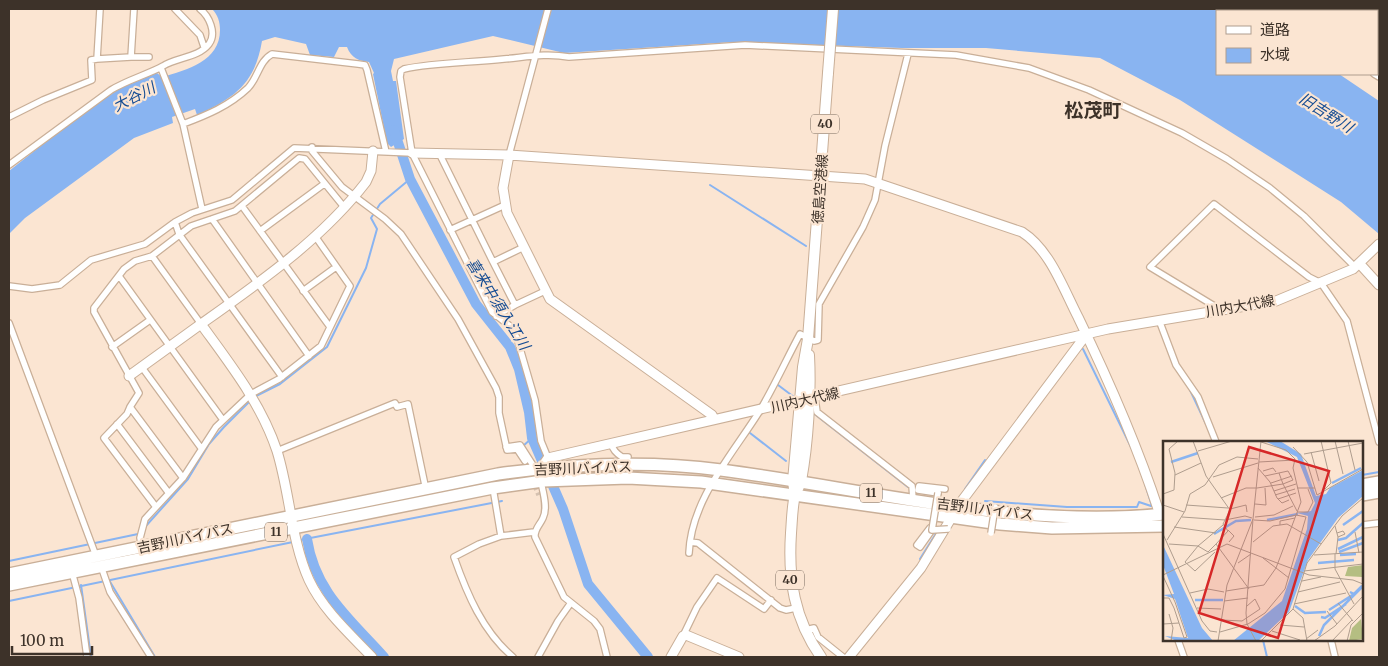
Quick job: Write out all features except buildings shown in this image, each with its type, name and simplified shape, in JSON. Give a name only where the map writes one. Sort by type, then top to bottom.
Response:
[{"type":"highway","name":"吉野川バイパス","points":[[9,585],[73,576],[98,561],[141,542],[426,490],[498,474],[578,467],[628,465],[721,470],[1004,513],[1163,522]]},
{"type":"highway","name":"吉野川バイパス","points":[[9,574],[296,531],[494,493],[541,470],[579,479],[628,478],[701,482],[710,485],[795,496],[949,524],[1052,528],[1163,522]]},
{"type":"highway","points":[[1363,485],[1379,482]]},
{"type":"highway","points":[[1363,495],[1379,492]]},
{"type":"main road","name":"徳島空港線","points":[[821,657],[805,630],[796,608],[790,581],[790,554],[795,496],[808,400],[803,367],[808,339],[822,175],[833,9]]},
{"type":"street","points":[[97,58],[100,9]]},
{"type":"street","points":[[131,57],[134,9]]},
{"type":"street","points":[[175,9],[200,35],[204,47]]},
{"type":"street","points":[[9,165],[93,100],[126,81],[162,69],[193,55],[209,44],[212,34],[210,21],[200,9]]},
{"type":"street","points":[[548,9],[504,177],[505,204],[545,291],[553,302],[668,383],[712,415],[714,419]]},
{"type":"street","points":[[513,657],[504,650],[468,598],[454,557],[479,544],[501,536],[534,532],[541,522],[545,511],[541,470],[541,441],[535,400],[517,338],[510,326],[496,316],[410,153],[401,71],[424,65],[503,60],[537,52],[569,57],[745,45],[956,55],[1028,68],[1070,82],[1182,133],[1227,159],[1270,188],[1304,216],[1379,285]]},
{"type":"street","points":[[183,124],[226,106],[248,88],[263,61],[272,54],[358,64],[365,65],[367,70],[387,152]]},
{"type":"street","points":[[689,553],[690,534],[710,485],[760,410],[800,334],[808,339],[818,340],[819,304],[863,227],[874,200],[885,146],[908,54]]},
{"type":"street","points":[[9,117],[43,100],[92,80],[91,60],[97,58],[149,57]]},
{"type":"street","points":[[162,69],[183,124],[202,209]]},
{"type":"street","points":[[312,147],[312,151],[342,187],[380,215],[401,234],[428,277],[458,319],[478,358],[484,364],[499,397],[499,413],[507,450],[520,448]]},
{"type":"street","points":[[9,286],[32,289],[60,285],[85,263],[145,244],[175,222],[202,209],[232,200],[256,177],[294,148],[312,147],[410,153],[509,155],[822,175],[878,182],[909,195],[1013,228],[1030,237],[1049,261],[1086,335],[1142,459],[1163,522]]},
{"type":"street","points":[[128,376],[230,304],[315,236],[355,196],[371,171],[373,151]]},
{"type":"street","points":[[439,153],[515,305]]},
{"type":"street","points":[[156,507],[104,438],[117,424],[139,393],[112,347],[94,312],[94,308],[124,269],[135,261],[152,256],[190,226],[236,211],[299,158],[305,159],[344,207]]},
{"type":"street","points":[[260,231],[324,184]]},
{"type":"street","points":[[450,230],[505,204]]},
{"type":"street","points":[[1222,310],[1150,267],[1214,204],[1309,277],[1321,282],[1347,320],[1379,442]]},
{"type":"street","points":[[242,206],[330,327]]},
{"type":"street","points":[[212,219],[309,356]]},
{"type":"street","points":[[175,222],[179,234],[282,377]]},
{"type":"street","points":[[141,542],[144,522],[168,492],[183,478],[201,448],[223,420],[321,346],[350,286],[315,236]]},
{"type":"street","name":"川内大代線","points":[[541,470],[611,443],[714,419],[808,400],[1086,335],[1159,320],[1276,301],[1357,265],[1379,244]]},
{"type":"street","points":[[493,262],[524,248]]},
{"type":"street","points":[[152,256],[253,397],[277,451],[299,545],[310,581],[321,599],[372,657]]},
{"type":"street","points":[[303,291],[336,267]]},
{"type":"street","points":[[119,276],[223,420]]},
{"type":"street","points":[[496,316],[545,291]]},
{"type":"street","points":[[112,347],[150,320]]},
{"type":"street","points":[[1159,320],[1176,365],[1198,397],[1216,441]]},
{"type":"street","points":[[9,323],[107,584],[151,657]]},
{"type":"street","points":[[849,657],[921,568],[958,506],[1086,335]]},
{"type":"street","points":[[141,366],[201,448]]},
{"type":"street","points":[[808,400],[817,412],[912,486],[913,500]]},
{"type":"street","points":[[277,451],[395,403],[397,407],[408,404],[426,490]]},
{"type":"street","points":[[130,407],[183,478]]},
{"type":"street","points":[[117,424],[168,492]]},
{"type":"street","points":[[611,443],[613,450],[622,457],[628,457]]},
{"type":"street","points":[[520,448],[541,470]]},
{"type":"street","points":[[520,448],[524,461]]},
{"type":"street","points":[[945,489],[919,486],[918,490],[938,492],[931,529],[949,524]]},
{"type":"street","points":[[494,493],[501,536]]},
{"type":"street","points":[[539,495],[541,522]]},
{"type":"street","points":[[991,532],[995,507]]},
{"type":"street","points":[[1363,525],[1379,523]]},
{"type":"street","points":[[534,532],[564,597],[570,604],[594,621],[600,629],[607,657]]},
{"type":"street","points":[[690,542],[698,544],[786,610],[796,608]]},
{"type":"street","points":[[73,576],[77,590],[87,657]]},
{"type":"street","points":[[671,657],[697,607],[717,578],[764,609],[771,600]]},
{"type":"street","points":[[538,657],[570,604]]},
{"type":"street","points":[[805,630],[814,628],[818,637],[843,657]]},
{"type":"street","points":[[683,636],[689,635],[739,657]]},
{"type":"street","points":[[1178,641],[1184,657]]},
{"type":"street","points":[[1331,641],[1335,657]]},
{"type":"water","points":[[212,9],[1224,9],[1226,10],[1216,10],[1216,75],[1340,75],[1379,101],[1379,234],[1341,202],[1180,100],[1100,58],[986,48],[902,48],[734,42],[564,53],[493,36],[394,59],[391,71],[393,81],[396,81],[404,139],[391,147],[387,143],[374,73],[369,62],[356,58],[347,47],[339,47],[334,57],[310,55],[306,44],[275,37],[262,41],[254,68],[241,87],[232,95],[197,115],[195,109],[172,117],[173,123],[134,138],[25,218],[9,234],[9,171],[85,111],[121,88],[157,73],[162,77],[182,71],[208,57],[219,41],[220,24]]},
{"type":"waterway","name":"喜来中須入江川","points":[[394,130],[410,179],[476,304],[510,347],[519,369],[529,412],[532,438],[563,509],[588,584],[648,657]]},
{"type":"waterway","points":[[256,396],[280,384],[327,347],[366,268],[377,229],[371,218],[380,204],[410,179]]},
{"type":"waterway","points":[[710,185],[806,246]]},
{"type":"waterway","points":[[1083,349],[1132,449]]},
{"type":"waterway","points":[[778,385],[794,397]]},
{"type":"waterway","points":[[1190,390],[1206,424]]},
{"type":"waterway","points":[[145,527],[188,479],[209,444],[250,401]]},
{"type":"waterway","points":[[812,412],[908,487]]},
{"type":"waterway","points":[[750,433],[786,461]]},
{"type":"waterway","points":[[523,446],[532,438]]},
{"type":"waterway","points":[[965,489],[985,460]]},
{"type":"waterway","points":[[1363,475],[1379,472]]},
{"type":"waterway","points":[[1145,484],[1152,506],[1154,505]]},
{"type":"waterway","points":[[300,540],[502,501]]},
{"type":"waterway","points":[[985,501],[1067,507],[1137,507],[1139,502],[1151,506]]},
{"type":"waterway","points":[[920,559],[937,532]]},
{"type":"waterway","points":[[9,561],[138,534]]},
{"type":"waterway","points":[[307,539],[311,558],[326,590],[347,617],[384,657]]},
{"type":"waterway","points":[[9,601],[293,542]]},
{"type":"waterway","points":[[109,580],[155,657]]},
{"type":"waterway","points":[[81,585],[91,657]]},
{"type":"waterway","points":[[1263,641],[1267,657]]},
{"type":"tunnel","points":[[528,469],[539,495]]},
{"type":"district","name":"松茂町","points":[[1093,110]]},
{"type":"water label","name":"大谷川","points":[[134,97]]},
{"type":"water label","name":"旧吉野川","points":[[1326,113]]}]
